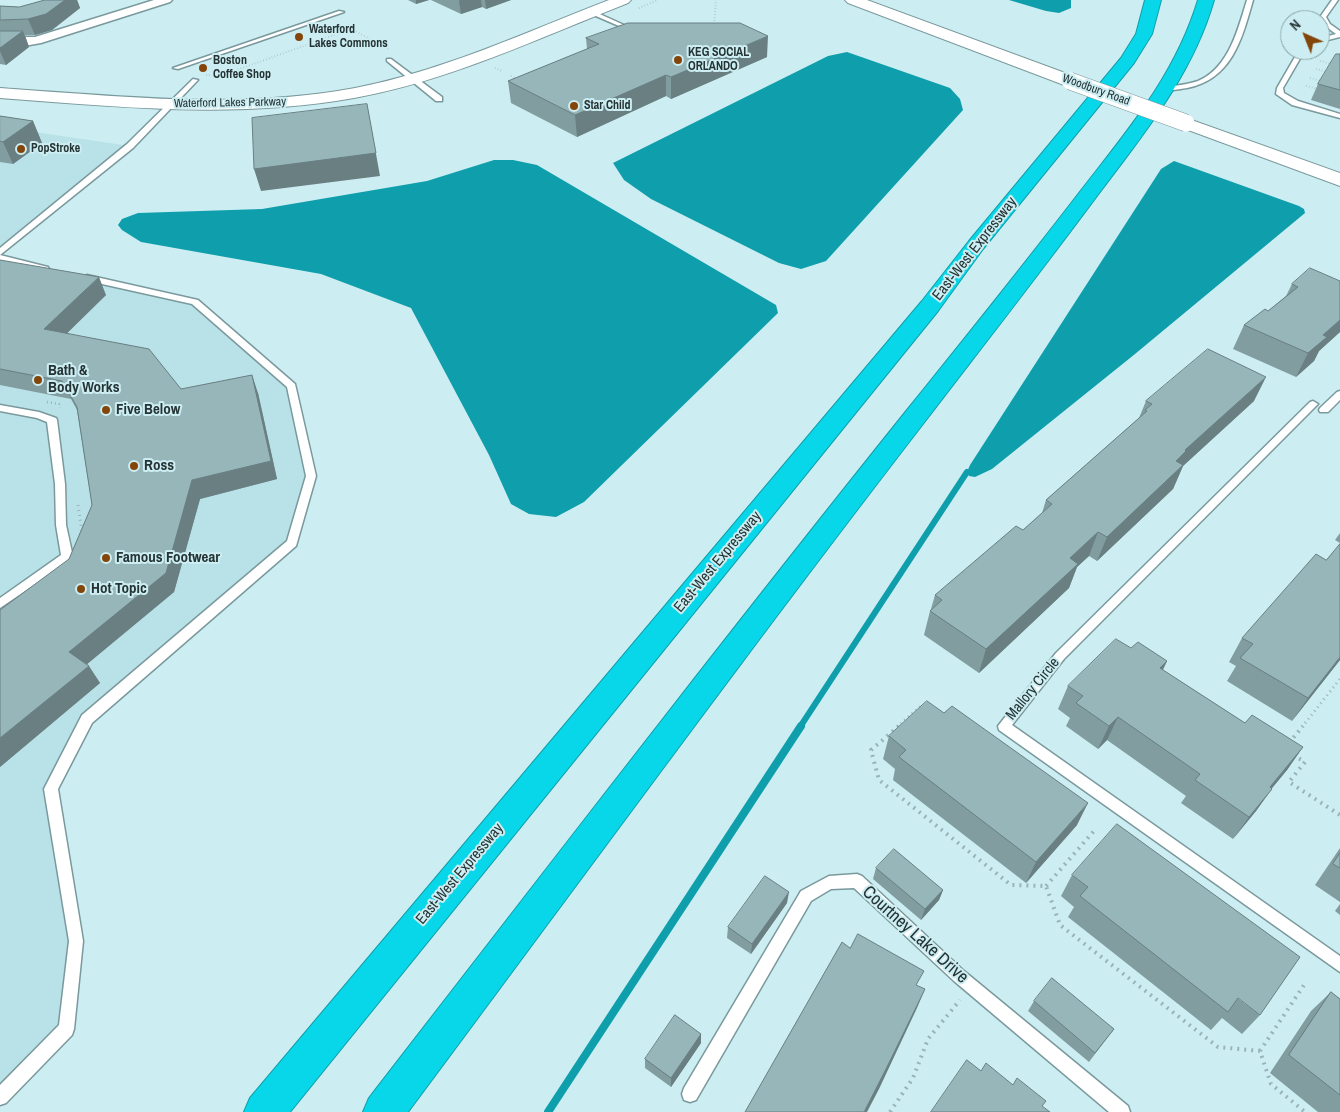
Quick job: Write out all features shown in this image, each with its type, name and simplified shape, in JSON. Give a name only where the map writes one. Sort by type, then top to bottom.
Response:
[{"type":"highway","name":"East-West Expressway","points":[[264,1112],[917,321],[976,245],[1118,73],[1144,34],[1153,0]]},
{"type":"highway","points":[[383,1112],[802,560],[1058,236],[1178,71],[1191,46],[1206,0]]},
{"type":"street","points":[[0,41],[24,42],[37,40],[166,0]]},
{"type":"street","name":"Waterford Lakes Parkway","points":[[0,93],[171,104],[241,105],[291,102],[355,92],[414,78],[624,0]]},
{"type":"street","name":"Woodbury Road","points":[[853,0],[1340,180]]},
{"type":"lane","points":[[1166,89],[1202,81],[1221,66],[1234,46],[1250,0]]},
{"type":"lane","points":[[1335,0],[1323,17],[1327,25],[1340,34]]},
{"type":"lane","points":[[176,68],[340,12]]},
{"type":"lane","points":[[591,12],[621,25]]},
{"type":"lane","points":[[389,60],[439,99]]},
{"type":"lane","points":[[1296,60],[1280,88],[1280,94],[1295,104],[1340,116]]},
{"type":"lane","points":[[0,252],[130,146],[198,77]]},
{"type":"lane","points":[[0,258],[58,272]]},
{"type":"lane","points":[[0,1097],[66,1029],[76,941],[51,789],[88,719],[292,543],[310,476],[292,386],[209,314],[195,302],[78,276]]},
{"type":"lane","name":"Mallory Circle","points":[[1340,394],[1319,407],[1060,656],[1004,726],[1340,965]]},
{"type":"lane","points":[[0,408],[39,414],[52,420],[60,484],[61,525],[67,557],[0,604]]},
{"type":"lane","name":"Courtney Lake Drive","points":[[690,1094],[806,896],[829,883],[857,882],[972,987],[1122,1112]]},
{"type":"path","points":[[714,33],[716,0]]},
{"type":"path","points":[[198,77],[220,76],[351,28],[394,52]]},
{"type":"path","points":[[1320,61],[1340,66]]},
{"type":"path","points":[[1316,69],[1327,72]]},
{"type":"path","points":[[511,76],[526,84]]},
{"type":"path","points":[[1310,78],[1322,81]]},
{"type":"path","points":[[1306,86],[1318,89]]},
{"type":"path","points":[[1284,749],[1340,679]]},
{"type":"path","points":[[922,705],[871,750],[879,780],[1012,885],[1046,886]]},
{"type":"path","points":[[1291,754],[1305,762],[1289,782],[1340,815]]},
{"type":"path","points":[[1046,886],[1094,831]]},
{"type":"path","points":[[1046,886],[1060,925],[1218,1047],[1260,1051]]},
{"type":"path","points":[[1260,1051],[1304,984]]},
{"type":"path","points":[[890,1112],[913,1078],[928,1039],[972,987]]},
{"type":"path","points":[[1260,1051],[1271,1084],[1305,1112]]},
{"type":"shaded area","points":[[0,127],[130,146],[0,252]]},
{"type":"shaded area","points":[[0,258],[195,302],[292,386],[311,476],[292,543],[87,719],[51,789],[76,941],[66,1029],[0,1097]]},
{"type":"water","points":[[1009,0],[1071,0],[1071,8],[1059,13]]},
{"type":"water","points":[[847,52],[950,88],[960,99],[963,110],[826,261],[801,269],[779,263],[651,199],[624,180],[613,163],[828,56]]},
{"type":"water","points":[[494,160],[513,160],[537,165],[776,305],[778,313],[584,502],[556,517],[529,514],[511,504],[489,455],[411,308],[321,274],[141,242],[122,230],[118,225],[122,219],[138,213],[262,209],[427,181]]},
{"type":"water","points":[[1174,161],[1299,206],[1304,209],[1305,213],[1135,354],[992,469],[975,477],[969,476],[967,472],[970,465],[1161,169]]},
{"type":"building","points":[[45,0],[65,0],[46,14],[28,19],[0,20],[0,6],[19,7]]},
{"type":"building","points":[[628,23],[740,23],[768,36],[671,77],[666,75],[575,115],[508,81],[599,44],[586,38]]},
{"type":"building","points":[[0,31],[23,31],[0,48]]},
{"type":"building","points":[[1336,54],[1340,54],[1340,90],[1318,84]]},
{"type":"building","points":[[367,104],[376,153],[254,169],[252,118]]},
{"type":"building","points":[[0,116],[33,121],[3,142],[0,141]]},
{"type":"building","points":[[0,260],[99,277],[44,329],[149,349],[181,389],[252,375],[271,461],[192,480],[166,573],[69,652],[89,666],[0,738],[0,610],[69,559],[92,505],[77,407],[62,381],[0,369]]},
{"type":"building","points":[[1310,268],[1340,281],[1340,320],[1323,335],[1327,337],[1308,353],[1244,325],[1265,309],[1268,311],[1298,287],[1292,284]]},
{"type":"building","points":[[1208,349],[1266,377],[1185,450],[1176,461],[1183,465],[1107,537],[1098,532],[1070,558],[1078,564],[986,649],[930,611],[942,600],[935,595],[1016,526],[1023,530],[1052,504],[1046,500],[1147,411],[1145,410],[1152,404],[1146,401]]},
{"type":"building","points":[[1340,544],[1340,657],[1308,698],[1240,658],[1253,644],[1242,638],[1316,554],[1326,560]]},
{"type":"building","points":[[1116,639],[1131,648],[1138,642],[1167,661],[1160,668],[1245,723],[1252,715],[1303,747],[1270,787],[1272,789],[1249,817],[1195,780],[1200,774],[1118,717],[1109,726],[1076,703],[1083,696],[1068,686]]},
{"type":"building","points":[[927,701],[944,713],[952,706],[1088,803],[1036,862],[899,757],[906,750],[889,736]]},
{"type":"building","points":[[1117,824],[1300,957],[1260,1015],[1238,998],[1228,1012],[1080,896],[1088,887],[1072,875]]},
{"type":"building","points":[[894,849],[943,890],[925,909],[876,868]]},
{"type":"building","points":[[1340,853],[1340,868],[1333,864]]},
{"type":"building","points":[[765,876],[789,892],[752,944],[728,927]]},
{"type":"building","points":[[858,934],[924,971],[916,985],[925,989],[864,1112],[745,1112],[842,942],[850,948]]},
{"type":"building","points":[[1052,978],[1114,1029],[1095,1053],[1034,1001]]},
{"type":"building","points":[[1331,992],[1340,999],[1340,1095],[1289,1055]]},
{"type":"building","points":[[675,1015],[701,1034],[671,1078],[645,1059]]},
{"type":"building","points":[[967,1060],[981,1071],[986,1063],[1013,1085],[1017,1078],[1046,1101],[1042,1106],[1050,1112],[931,1112]]},
{"type":"waterway","points":[[800,727],[967,472]]},
{"type":"waterway","points":[[548,1112],[801,726]]},
{"type":"place","name":"Waterford Lakes Commons","points":[[299,37]]},
{"type":"place","name":"KEG SOCIAL ORLANDO","points":[[678,60]]},
{"type":"place","name":"Boston Coffee Shop","points":[[203,68]]},
{"type":"place","name":"Star Child","points":[[574,106]]},
{"type":"place","name":"PopStroke","points":[[21,149]]},
{"type":"place","name":"Bath & Body Works","points":[[38,380]]},
{"type":"place","name":"Five Below","points":[[106,410]]},
{"type":"place","name":"Ross","points":[[134,466]]},
{"type":"place","name":"Famous Footwear","points":[[106,558]]},
{"type":"place","name":"Hot Topic","points":[[81,589]]}]
